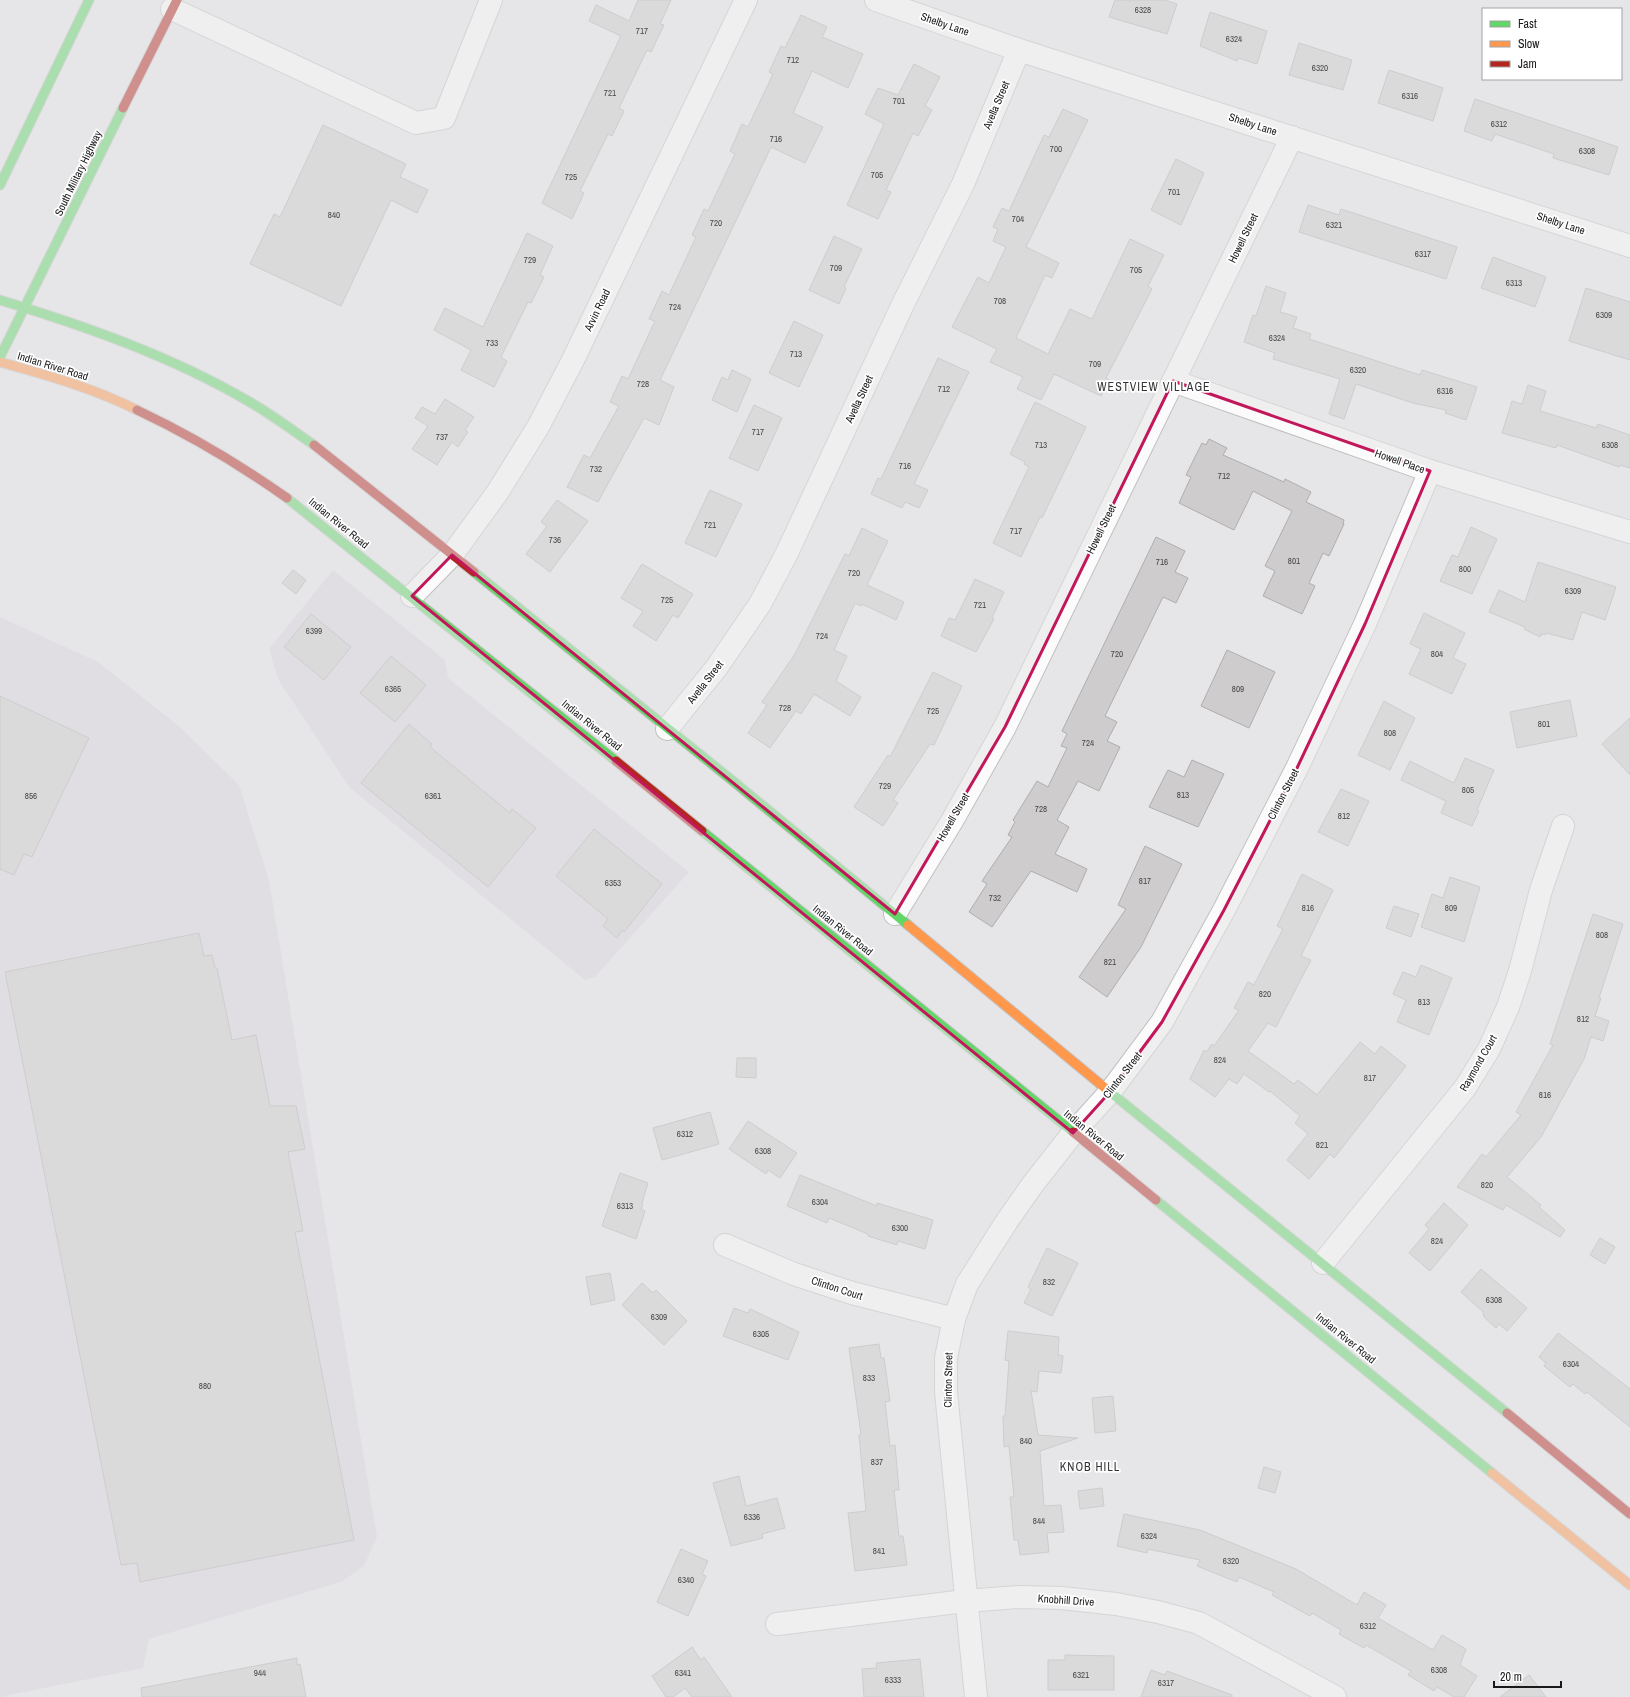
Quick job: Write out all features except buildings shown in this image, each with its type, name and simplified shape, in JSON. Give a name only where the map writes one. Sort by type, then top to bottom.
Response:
[{"type":"main road","points":[[0,186],[89,0]]},
{"type":"main road","name":"South Military Highway","points":[[0,357],[175,4]]},
{"type":"main road","points":[[0,300],[119,339],[176,364],[248,401],[326,453],[895,914],[1110,1092],[1323,1263],[1630,1514]]},
{"type":"main road","name":"Indian River Road","points":[[0,362],[55,377],[111,397],[177,429],[248,470],[292,501],[519,682],[1073,1133],[1627,1578]]},
{"type":"street","points":[[175,4],[416,123],[444,118],[491,0]]},
{"type":"street","name":"Arvin Road","points":[[412,596],[452,555],[497,493],[538,428],[746,0]]},
{"type":"street","name":"Shelby Lane","points":[[876,0],[1019,50],[1630,246]]},
{"type":"street","name":"Avella Street","points":[[667,730],[717,667],[760,604],[787,553],[903,304],[963,184],[1019,50]]},
{"type":"street","name":"Howell Street","points":[[895,914],[952,821],[1005,726],[1292,137]]},
{"type":"street","name":"Howell Place","points":[[1173,381],[1430,471],[1630,532]]},
{"type":"street","name":"Clinton Street","points":[[976,1697],[965,1601],[946,1392],[946,1358],[954,1319],[967,1284],[1007,1221],[1033,1184],[1073,1133],[1110,1092],[1162,1022],[1224,910],[1297,768],[1365,624],[1430,471]]},
{"type":"street","name":"Raymond Court","points":[[1323,1263],[1465,1088],[1489,1049],[1508,1007],[1520,971],[1542,890],[1563,826]]},
{"type":"street","name":"Clinton Court","points":[[725,1245],[794,1274],[852,1293],[954,1319]]},
{"type":"street","name":"Knobhill Drive","points":[[777,1624],[965,1601],[1019,1597],[1062,1598],[1116,1604],[1158,1612],[1200,1623],[1336,1697]]},
{"type":"highlighted area","points":[[1173,381],[1430,471],[1365,624],[1297,768],[1224,910],[1162,1022],[1110,1092],[1073,1133],[412,596],[452,555],[895,914],[1005,727]]},
{"type":"shaded area","points":[[333,570],[445,660],[448,678],[689,872],[595,977],[585,980],[349,787],[278,679],[269,649]]},
{"type":"shaded area","points":[[0,617],[98,662],[180,727],[239,785],[269,880],[377,1537],[364,1566],[341,1582],[149,1639],[143,1668],[0,1697]]},
{"type":"traffic: fast","points":[[0,185],[89,0]]},
{"type":"traffic: fast","points":[[0,357],[123,108]]},
{"type":"traffic: fast","points":[[0,300],[64,320],[127,343],[189,370],[257,406],[314,445]]},
{"type":"traffic: fast","points":[[287,498],[616,761]]},
{"type":"traffic: fast","points":[[474,572],[733,781],[908,925]]},
{"type":"traffic: fast","points":[[702,831],[1073,1132]]},
{"type":"traffic: fast","points":[[1105,1088],[1507,1413]]},
{"type":"traffic: fast","points":[[1156,1200],[1492,1473]]},
{"type":"traffic: slow","points":[[0,362],[87,389],[137,410]]},
{"type":"traffic: slow","points":[[908,925],[1105,1088]]},
{"type":"traffic: slow","points":[[1492,1473],[1630,1585]]},
{"type":"traffic: jam","points":[[123,108],[177,0]]},
{"type":"traffic: jam","points":[[137,410],[214,451],[251,473],[287,498]]},
{"type":"traffic: jam","points":[[314,445],[474,572]]},
{"type":"traffic: jam","points":[[616,761],[702,831]]},
{"type":"traffic: jam","points":[[1073,1132],[1156,1200]]},
{"type":"traffic: jam","points":[[1507,1413],[1630,1514]]},
{"type":"district","name":"WESTVIEW VILLAGE","points":[[1154,387]]},
{"type":"district","name":"KNOB HILL","points":[[1090,1467]]}]
